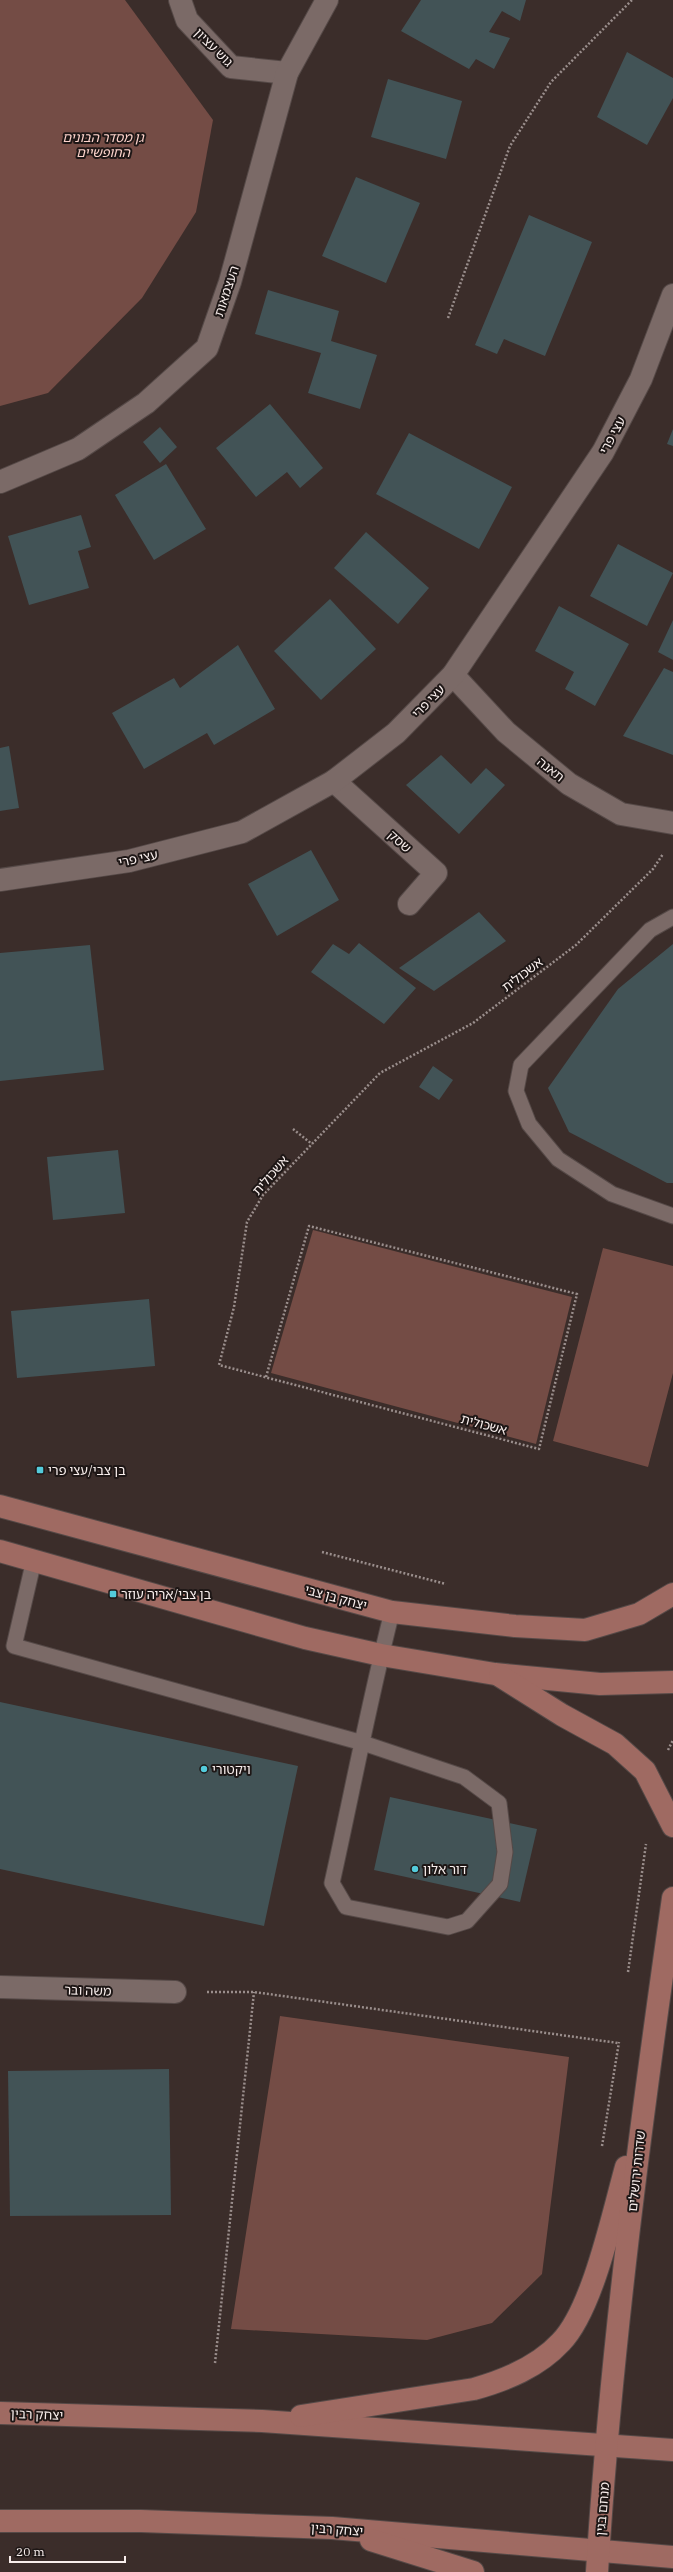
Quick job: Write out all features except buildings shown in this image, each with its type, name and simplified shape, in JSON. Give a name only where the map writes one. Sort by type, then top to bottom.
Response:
[{"type":"main road","name":"יצחק בן צבי","points":[[0,1506],[392,1612],[515,1626],[585,1630],[639,1614],[673,1594]]},
{"type":"main road","points":[[0,1551],[305,1638],[381,1656],[495,1674],[600,1684],[673,1682]]},
{"type":"main road","points":[[495,1674],[562,1715],[615,1744],[645,1771],[673,1826]]},
{"type":"main road","name":"שדרות ירושלים","points":[[607,2445],[642,2112],[673,1898]]},
{"type":"main road","points":[[262,2421],[474,2389],[502,2381],[538,2362],[562,2342],[590,2292],[642,2112]]},
{"type":"main road","name":"יצחק רבין","points":[[0,2413],[262,2421],[673,2450]]},
{"type":"main road","name":"מנחם בגין","points":[[597,2572],[607,2445]]},
{"type":"main road","name":"יצחק רבין","points":[[0,2521],[142,2522],[332,2528],[673,2557]]},
{"type":"main road","points":[[332,2528],[473,2572]]},
{"type":"street","name":"גוש עציון","points":[[180,0],[187,20],[231,67],[287,73]]},
{"type":"street","name":"העצמאות","points":[[0,482],[78,449],[146,403],[207,348],[230,282],[287,73],[327,0]]},
{"type":"street","name":"עצי פרי","points":[[0,880],[129,861],[242,832],[334,781],[396,733],[454,675],[603,452],[641,379],[673,296]]},
{"type":"street","name":"תאנה","points":[[454,675],[506,732],[569,784],[621,814],[673,823]]},
{"type":"street","name":"שסק","points":[[334,781],[436,873],[408,904]]},
{"type":"street","name":"משה ובר","points":[[0,1987],[176,1992]]},
{"type":"lane","points":[[673,916],[650,930],[520,1065],[516,1091],[529,1124],[558,1159],[612,1194],[673,1216]]},
{"type":"lane","points":[[34,1560],[14,1646],[363,1743],[464,1776],[499,1803],[505,1852],[500,1884],[467,1921],[448,1927],[346,1907],[332,1883],[363,1743],[381,1656],[392,1612]]},
{"type":"path","points":[[448,318],[510,146],[551,82],[632,0]]},
{"type":"path","name":"אשכולית","points":[[266,1377],[309,1226],[577,1294],[539,1449],[219,1365],[236,1300],[247,1222],[263,1195],[380,1073],[473,1023],[576,945],[653,869],[664,853]]},
{"type":"path","points":[[293,1128],[312,1144]]},
{"type":"path","points":[[322,1552],[453,1586]]},
{"type":"path","points":[[627,1980],[646,1838]]},
{"type":"path","points":[[176,1992],[254,1992],[618,2043]]},
{"type":"path","points":[[215,2362],[254,1992]]},
{"type":"path","points":[[601,2150],[620,2035]]},
{"type":"green space","name":"גן מסדר הבונים החופשיים","points":[[0,0],[125,0],[213,120],[196,212],[142,298],[48,393],[0,406]]},
{"type":"green space","points":[[313,1230],[572,1297],[536,1444],[271,1373]]},
{"type":"green space","points":[[603,1248],[673,1266],[673,1373],[648,1467],[553,1441]]},
{"type":"green space","points":[[280,2016],[569,2057],[542,2274],[492,2323],[427,2340],[231,2329]]},
{"type":"place","name":"בן צבי/עצי פרי","points":[[40,1470]]},
{"type":"place","name":"בן צבי/אריה עוזר","points":[[113,1594]]},
{"type":"place","name":"ויקטורי","points":[[204,1769]]},
{"type":"place","name":"דור אלון","points":[[415,1869]]}]
